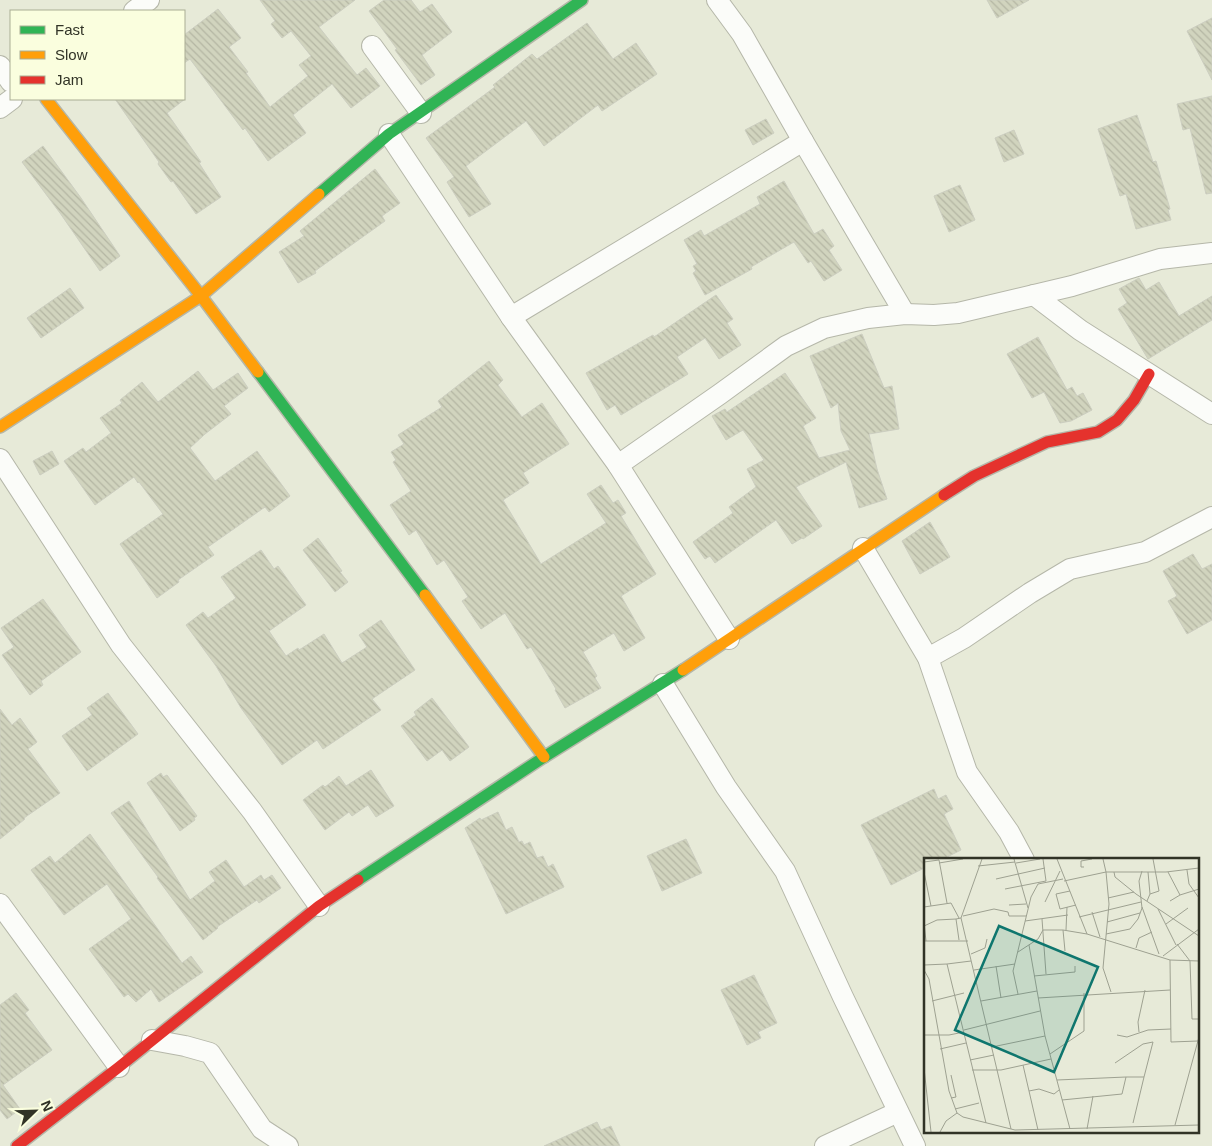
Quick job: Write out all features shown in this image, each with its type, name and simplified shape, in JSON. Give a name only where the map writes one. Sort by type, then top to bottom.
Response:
[{"type":"street","points":[[135,10],[149,0]]},
{"type":"street","points":[[717,0],[742,34],[905,314]]},
{"type":"street","points":[[0,427],[200,296],[389,134],[576,2]]},
{"type":"street","points":[[372,46],[421,113]]},
{"type":"street","points":[[0,66],[10,81]]},
{"type":"street","points":[[0,108],[11,100]]},
{"type":"street","points":[[47,100],[200,296],[544,757]]},
{"type":"street","points":[[389,134],[510,317],[618,465],[728,639]]},
{"type":"street","points":[[510,317],[803,141]]},
{"type":"street","points":[[618,465],[786,346],[824,328],[868,318],[905,314],[958,313],[1072,286],[1160,259],[1212,253]]},
{"type":"street","points":[[1034,295],[1080,330],[1212,414]]},
{"type":"street","points":[[17,1146],[119,1067],[318,906],[544,757],[663,684],[863,548],[974,476],[1047,442],[1098,432],[1118,420],[1134,400],[1149,374]]},
{"type":"street","points":[[0,459],[120,645],[252,811],[318,906]]},
{"type":"street","points":[[928,658],[964,638],[1030,593],[1070,569],[1145,552],[1212,517]]},
{"type":"street","points":[[863,548],[928,658],[967,772],[1009,832],[1023,858]]},
{"type":"street","points":[[663,684],[726,788],[785,872],[915,1146]]},
{"type":"street","points":[[0,904],[119,1067]]},
{"type":"street","points":[[152,1040],[186,1046],[210,1053],[262,1129],[288,1146]]},
{"type":"street","points":[[825,1146],[898,1112]]},
{"type":"building","points":[[260,0],[355,0],[319,27],[357,75],[366,68],[380,86],[351,108],[332,84],[293,115],[306,133],[268,161],[245,128],[243,130],[190,59],[185,62],[185,34],[218,9],[241,38],[229,47],[248,72],[246,73],[270,107],[308,76],[299,65],[311,56],[291,31],[282,38],[271,24],[275,21]]},
{"type":"building","points":[[384,0],[411,0],[420,12],[432,4],[452,32],[422,55],[435,75],[421,85],[369,11]]},
{"type":"building","points":[[987,0],[1029,0],[997,18]]},
{"type":"building","points":[[1212,18],[1212,80],[1187,31]]},
{"type":"building","points":[[587,23],[613,59],[636,43],[657,74],[602,111],[598,105],[544,146],[526,121],[466,166],[491,204],[469,217],[447,182],[454,177],[426,138],[495,87],[493,85],[532,54],[537,59]]},
{"type":"building","points":[[1212,96],[1212,193],[1206,194],[1190,128],[1183,130],[1177,104]]},
{"type":"building","points":[[116,100],[184,100],[167,113],[201,162],[199,163],[221,197],[196,214],[173,181],[171,182],[158,164],[159,162]]},
{"type":"building","points":[[1137,115],[1153,162],[1156,161],[1170,209],[1168,210],[1171,220],[1136,229],[1126,194],[1120,196],[1098,129]]},
{"type":"building","points":[[766,119],[774,133],[753,145],[745,130]]},
{"type":"building","points":[[1014,130],[1024,154],[1004,162],[995,138]]},
{"type":"building","points":[[43,146],[120,256],[100,271],[22,162]]},
{"type":"building","points":[[375,169],[400,203],[382,216],[385,221],[315,271],[316,273],[298,283],[279,252],[304,236],[300,231]]},
{"type":"building","points":[[784,181],[814,234],[823,229],[834,246],[829,250],[842,270],[824,281],[811,261],[808,263],[794,242],[751,267],[752,269],[705,295],[693,273],[696,271],[693,266],[697,264],[684,240],[701,230],[704,236],[760,204],[757,197]]},
{"type":"building","points":[[960,185],[975,220],[949,232],[934,196]]},
{"type":"building","points":[[1139,278],[1146,290],[1159,282],[1179,316],[1212,296],[1212,320],[1148,359],[1118,309],[1127,303],[1119,289]]},
{"type":"building","points":[[70,288],[84,308],[41,338],[27,318]]},
{"type":"building","points":[[716,295],[733,319],[727,323],[741,345],[719,359],[705,338],[677,357],[688,374],[621,415],[615,405],[607,410],[586,373],[653,335],[654,337]]},
{"type":"building","points":[[862,334],[884,388],[892,386],[899,429],[869,434],[877,469],[887,499],[859,508],[846,462],[796,487],[822,526],[792,544],[776,520],[715,563],[710,556],[705,559],[693,542],[733,513],[729,507],[756,487],[747,469],[764,460],[743,430],[726,440],[712,416],[725,409],[727,412],[785,373],[816,418],[803,426],[819,458],[850,450],[841,431],[838,403],[831,408],[810,356]]},
{"type":"building","points":[[1038,337],[1067,390],[1072,387],[1077,396],[1083,393],[1092,410],[1071,421],[1060,423],[1044,392],[1032,398],[1007,354]]},
{"type":"building","points":[[489,361],[503,380],[498,385],[522,417],[542,403],[569,444],[523,473],[529,483],[503,500],[541,564],[606,523],[587,494],[601,485],[613,503],[618,500],[626,513],[621,516],[656,574],[621,596],[645,638],[624,651],[614,633],[583,652],[597,676],[595,678],[601,688],[565,708],[531,647],[527,649],[505,613],[481,629],[462,601],[468,597],[444,560],[437,565],[416,530],[409,535],[390,505],[411,491],[393,462],[396,460],[391,452],[404,444],[398,435],[442,407],[438,401]]},
{"type":"building","points":[[198,371],[213,390],[238,373],[248,388],[224,406],[231,414],[190,448],[215,481],[257,451],[290,496],[269,512],[265,507],[208,547],[214,555],[178,580],[179,582],[157,598],[120,544],[163,514],[134,477],[95,505],[64,461],[83,448],[86,452],[111,433],[100,418],[122,403],[120,400],[142,382],[158,402]]},
{"type":"building","points":[[52,451],[59,464],[40,475],[33,461]]},
{"type":"building","points":[[930,522],[950,557],[920,574],[902,541]]},
{"type":"building","points":[[318,538],[348,582],[335,592],[303,550]]},
{"type":"building","points":[[261,550],[274,569],[278,566],[306,605],[269,631],[286,656],[324,634],[342,663],[367,647],[359,635],[381,620],[415,670],[372,699],[381,710],[323,749],[317,740],[282,765],[241,708],[216,666],[186,625],[203,612],[208,618],[236,598],[221,577]]},
{"type":"building","points":[[1193,554],[1202,569],[1212,564],[1212,620],[1187,634],[1168,601],[1177,596],[1163,571]]},
{"type":"building","points":[[43,599],[81,652],[41,681],[43,685],[30,695],[2,655],[14,647],[1,628]]},
{"type":"building","points":[[108,693],[138,734],[87,771],[62,736],[92,715],[87,708]]},
{"type":"building","points":[[432,698],[469,747],[450,761],[442,750],[427,761],[401,726],[416,715],[414,712]]},
{"type":"building","points":[[0,709],[12,725],[20,718],[37,742],[28,749],[60,793],[24,818],[0,839]]},
{"type":"building","points":[[371,770],[394,806],[376,817],[368,805],[352,816],[349,812],[325,830],[303,800],[339,776],[346,786]]},
{"type":"building","points":[[161,773],[163,777],[167,775],[197,816],[194,818],[195,820],[180,831],[147,783]]},
{"type":"building","points":[[934,789],[938,799],[946,795],[953,809],[944,814],[961,850],[945,858],[924,858],[924,868],[891,885],[861,825]]},
{"type":"building","points":[[129,801],[190,900],[215,881],[209,872],[226,860],[244,887],[261,875],[264,880],[272,875],[281,888],[259,903],[257,900],[217,927],[203,940],[111,813]]},
{"type":"building","points":[[498,812],[506,830],[512,827],[519,842],[522,841],[524,845],[530,842],[537,858],[543,856],[548,867],[553,864],[564,887],[506,914],[465,828],[480,818],[481,820]]},
{"type":"building","points":[[90,834],[182,963],[191,956],[203,972],[159,1002],[151,989],[136,1002],[128,994],[124,997],[89,949],[131,919],[107,884],[64,915],[31,870],[50,856],[55,863]]},
{"type":"building","points":[[686,839],[702,873],[662,891],[647,856]]},
{"type":"building","points":[[754,975],[777,1023],[758,1032],[761,1038],[747,1045],[721,990]]},
{"type":"building","points":[[16,993],[29,1010],[25,1013],[52,1050],[3,1085],[20,1109],[7,1119],[0,1110],[0,1005]]},
{"type":"building","points":[[597,1122],[601,1130],[611,1126],[620,1146],[544,1146]]},
{"type":"traffic: fast","points":[[319,194],[389,134],[582,0]]},
{"type":"traffic: fast","points":[[258,372],[425,595]]},
{"type":"traffic: fast","points":[[358,880],[544,757],[683,670]]},
{"type":"traffic: slow","points":[[47,100],[201,296],[258,372]]},
{"type":"traffic: slow","points":[[0,427],[201,296],[319,194]]},
{"type":"traffic: slow","points":[[683,670],[944,495]]},
{"type":"traffic: slow","points":[[425,595],[544,757]]},
{"type":"traffic: jam","points":[[944,495],[974,476],[1047,442],[1098,432],[1117,420],[1134,400],[1149,374]]},
{"type":"traffic: jam","points":[[17,1146],[119,1067],[319,906],[358,880]]}]
